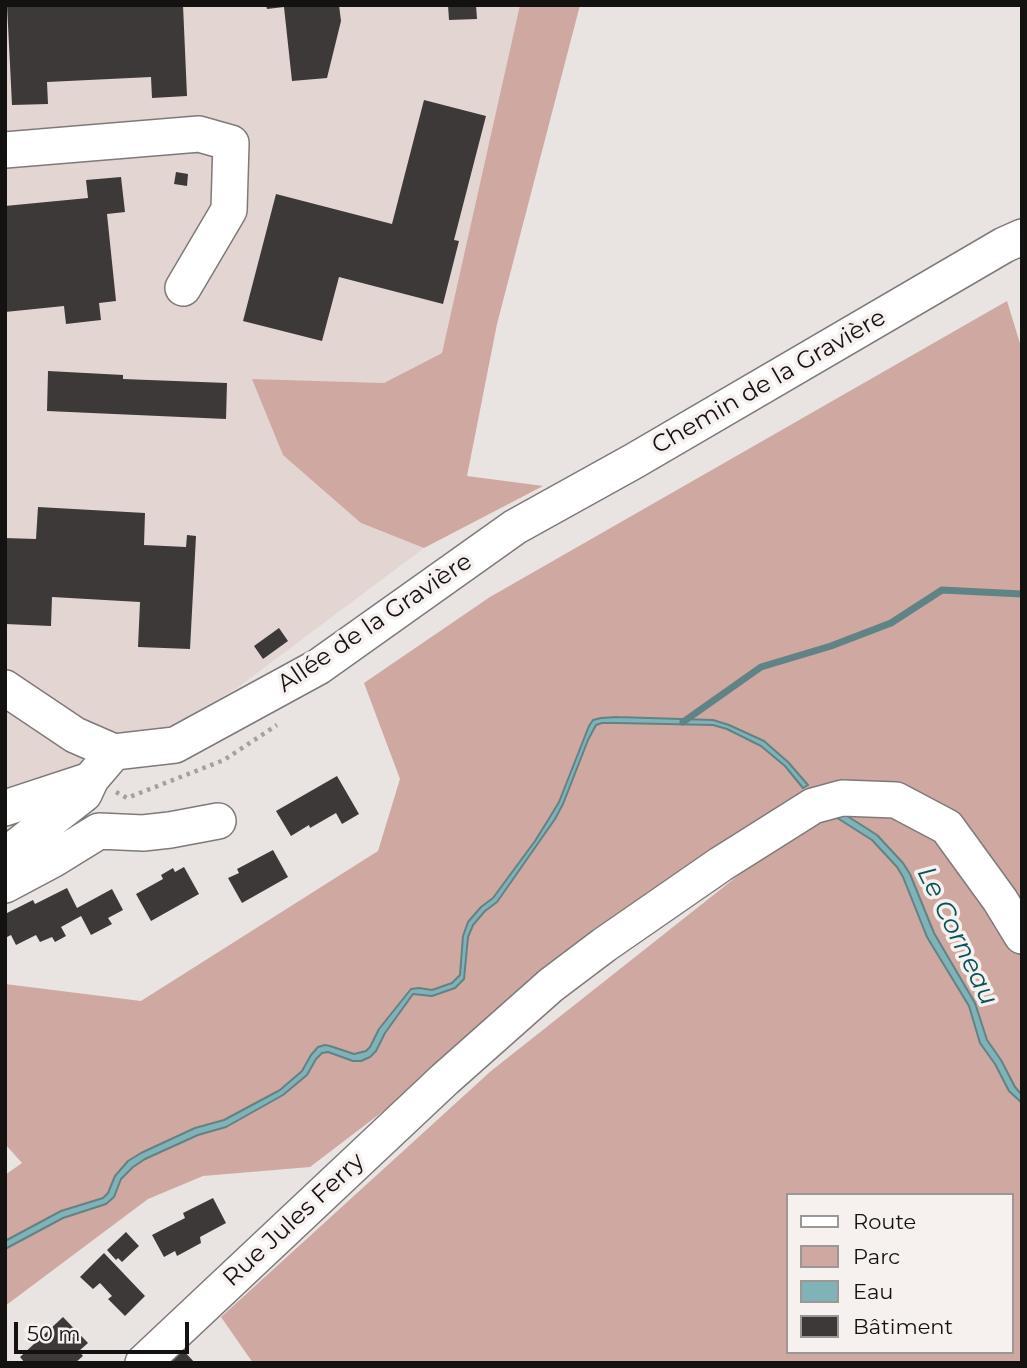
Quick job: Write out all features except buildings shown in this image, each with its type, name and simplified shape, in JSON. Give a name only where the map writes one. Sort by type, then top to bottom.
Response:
[{"type":"street","points":[[5,150],[199,134],[231,143],[229,210],[183,288]]},
{"type":"street","name":"Chemin de la Gravière","points":[[515,527],[1022,237]]},
{"type":"street","name":"Allée de la Gravière","points":[[114,752],[175,745],[318,667],[515,527]]},
{"type":"street","points":[[5,688],[75,735],[114,752],[87,787],[16,847],[5,852]]},
{"type":"street","points":[[5,808],[87,787]]},
{"type":"street","points":[[87,787],[99,831]]},
{"type":"street","name":"Rue Jules Ferry","points":[[143,1363],[445,1079],[551,985],[721,864],[813,806],[842,798],[896,800],[947,827],[1000,900],[1022,936]]},
{"type":"street","points":[[5,885],[99,831],[143,833],[218,821]]},
{"type":"path","points":[[87,787],[127,798],[224,760],[280,723]]},
{"type":"shaded area","points":[[5,5],[520,5],[442,353],[384,383],[252,379],[361,523],[424,548],[237,688],[107,764],[5,817]]},
{"type":"green space","points":[[520,5],[580,5],[497,324],[467,476],[543,486],[424,548],[361,523],[283,455],[252,379],[384,383],[442,353]]},
{"type":"green space","points":[[1007,301],[1022,350],[1022,1363],[253,1363],[221,1317],[491,1071],[740,874],[726,843],[310,1167],[203,1176],[148,1199],[5,1306],[5,1175],[22,1163],[5,1144],[5,984],[141,1001],[378,851],[400,779],[364,683],[490,597]]},
{"type":"water","points":[[617,717],[713,720],[729,725],[764,741],[788,762],[808,785],[803,788],[785,766],[761,746],[713,725],[596,725],[555,819],[497,902],[473,925],[468,937],[464,979],[455,988],[432,996],[413,994],[370,1057],[353,1061],[328,1052],[322,1053],[307,1075],[283,1095],[226,1127],[198,1135],[145,1159],[121,1179],[114,1197],[106,1204],[63,1218],[5,1249],[5,1241],[61,1211],[103,1198],[115,1176],[128,1161],[141,1153],[195,1128],[224,1120],[280,1090],[302,1071],[318,1047],[325,1045],[354,1054],[366,1051],[379,1029],[411,989],[432,990],[452,983],[460,975],[463,936],[468,922],[493,898],[550,817],[559,802],[589,726],[593,720]]},
{"type":"water","points":[[841,812],[877,835],[910,874],[934,933],[975,1003],[987,1040],[1022,1095],[1022,1103],[1009,1091],[980,1043],[969,1006],[927,937],[897,867],[872,840],[831,814]]},
{"type":"waterway","points":[[683,722],[761,667],[831,646],[891,623],[942,590],[1022,594]]},
{"type":"water label","name":"Le Corneau","points":[[957,936]]}]
